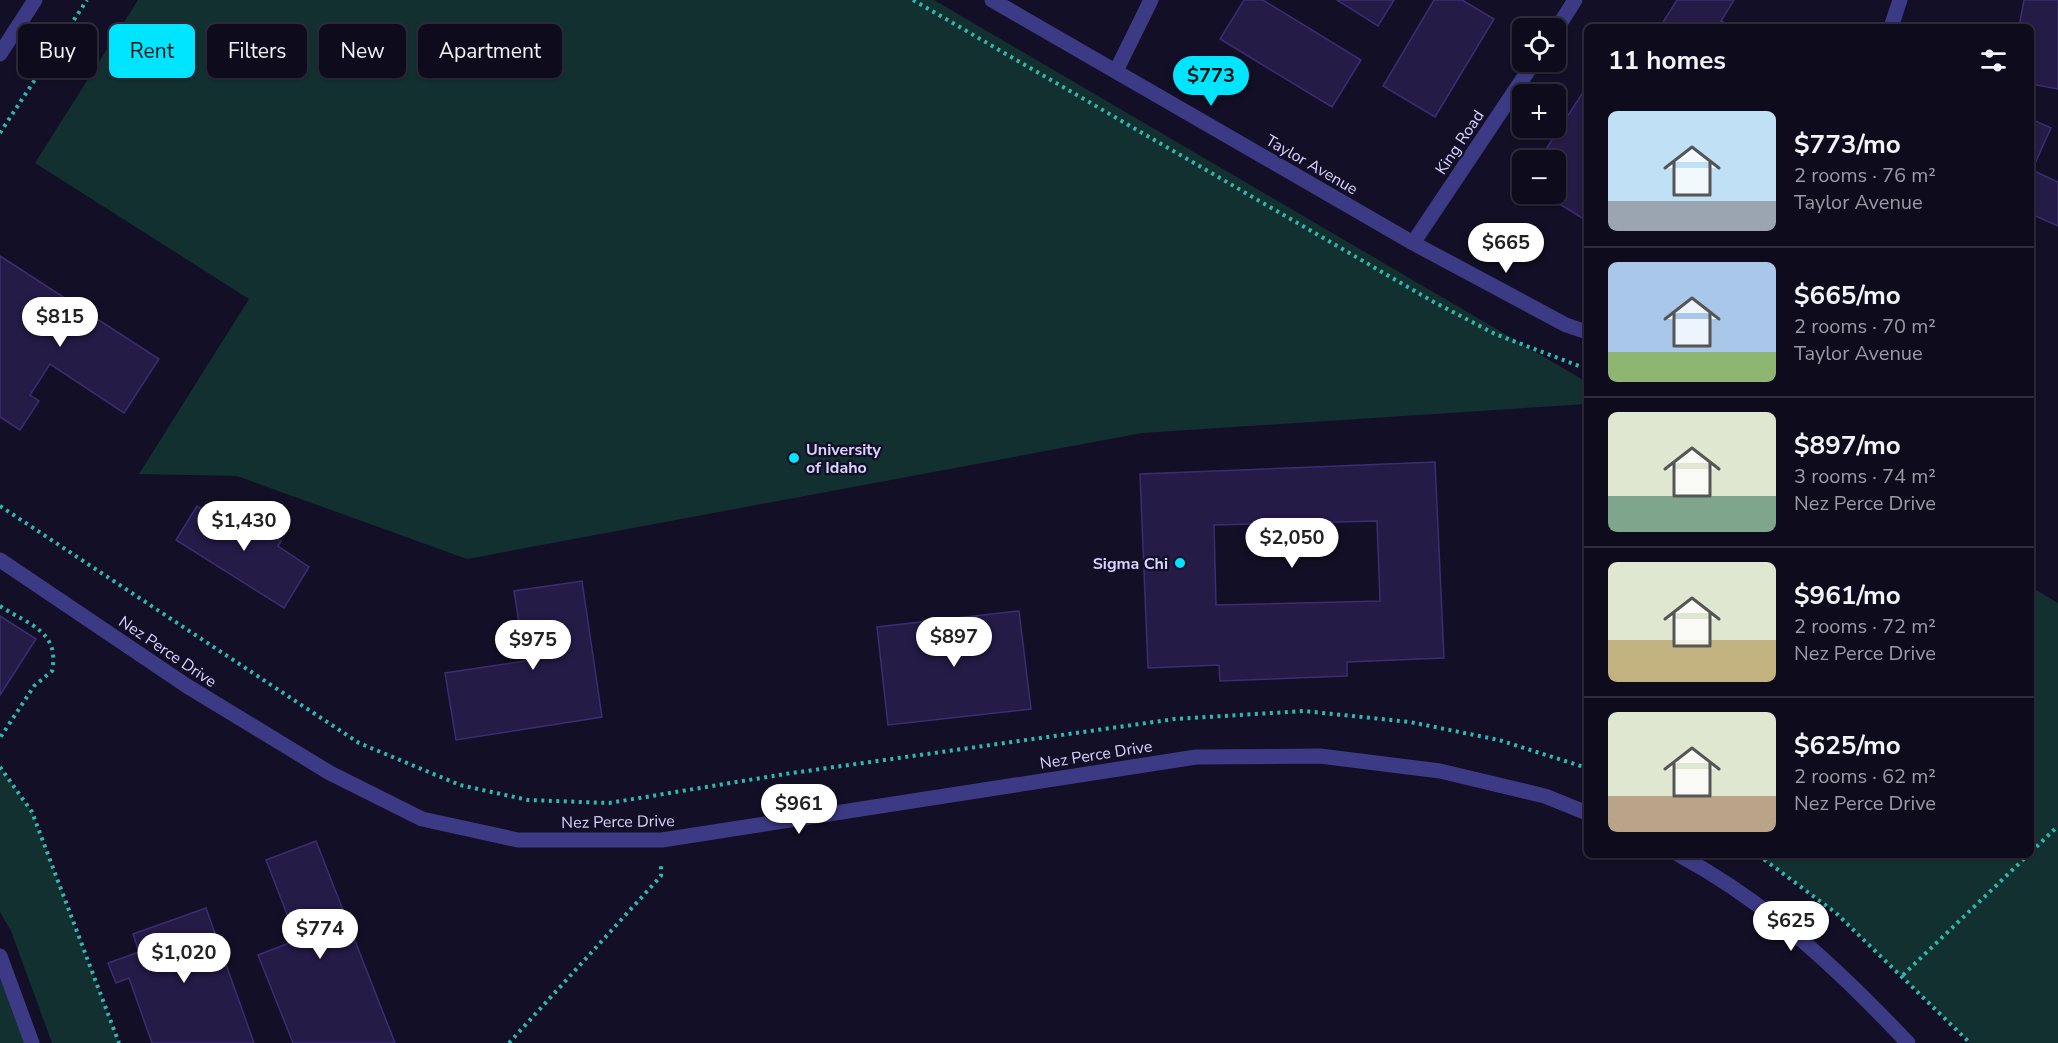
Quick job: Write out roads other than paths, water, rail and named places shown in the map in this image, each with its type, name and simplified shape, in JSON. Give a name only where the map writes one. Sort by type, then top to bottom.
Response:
[{"type":"street","points":[[0,54],[35,0]]},
{"type":"street","name":"Taylor Avenue","points":[[992,0],[1413,243],[1566,325],[1584,331]]},
{"type":"street","points":[[1116,71],[1151,0]]},
{"type":"street","points":[[1892,24],[1900,0]]},
{"type":"street","points":[[1563,18],[1572,1]]},
{"type":"street","name":"King Road","points":[[1413,243],[1527,72]]},
{"type":"street","name":"Nez Perce Drive","points":[[0,560],[197,693],[330,773],[422,819],[518,840],[662,840],[1196,757],[1320,756],[1440,771],[1545,796],[1584,812]]},
{"type":"street","points":[[1684,858],[1716,875],[1778,919],[1834,966],[1908,1043]]},
{"type":"street","points":[[0,956],[32,1043]]},
{"type":"place","name":"University of Idaho","points":[[794,458]]},
{"type":"place","name":"Sigma Chi","points":[[1180,563]]}]
